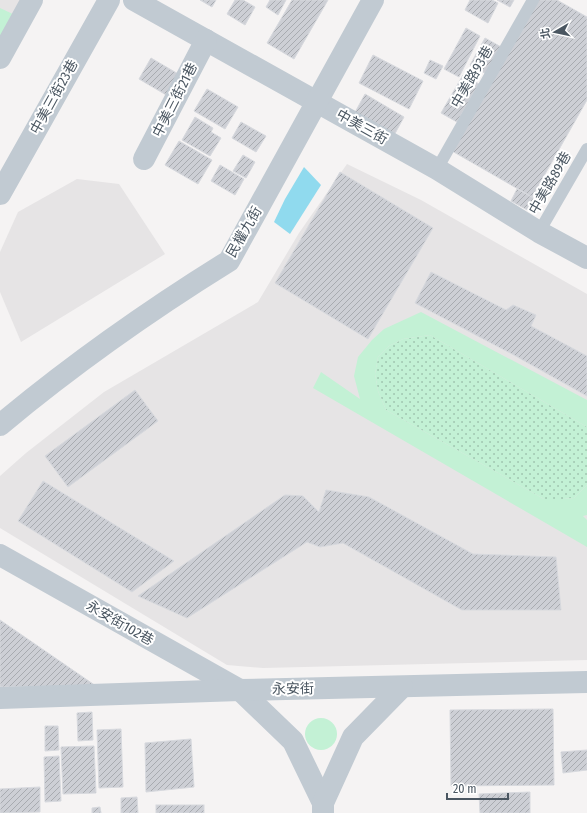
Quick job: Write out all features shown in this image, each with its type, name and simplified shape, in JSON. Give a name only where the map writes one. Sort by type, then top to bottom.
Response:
[{"type":"street","points":[[0,58],[32,0]]},
{"type":"street","name":"中美三街23巷","points":[[0,194],[109,0]]},
{"type":"street","name":"中美三街","points":[[134,0],[437,169],[539,232],[587,258]]},
{"type":"street","name":"民權九街","points":[[0,425],[62,374],[229,261],[374,0]]},
{"type":"street","name":"中美三街21巷","points":[[144,159],[206,40]]},
{"type":"street","name":"永安街102巷","points":[[0,555],[240,690],[293,741],[323,808]]},
{"type":"street","name":"永安街","points":[[0,698],[240,690],[587,682]]},
{"type":"street","points":[[323,808],[353,737],[402,687]]},
{"type":"lane","name":"中美路93巷","points":[[437,169],[533,0]]},
{"type":"lane","name":"中美路89巷","points":[[539,232],[587,149]]},
{"type":"shaded area","points":[[0,0],[23,0],[0,47]]},
{"type":"shaded area","points":[[347,164],[421,200],[587,294],[587,660],[263,668],[227,665],[0,528],[0,476],[26,453],[104,392],[258,302],[299,233]]},
{"type":"shaded area","points":[[77,179],[119,184],[165,254],[21,342],[0,292],[0,252],[18,212]]},
{"type":"green space","points":[[0,8],[15,15],[0,47]]},
{"type":"green space","points":[[421,312],[587,400],[587,427],[430,335],[403,339],[389,346],[378,357],[375,374],[378,391],[386,410],[544,499],[574,498],[587,485],[587,515],[583,516],[587,520],[587,547],[313,388],[321,372],[360,399],[354,376],[358,357],[372,340],[384,329]]},
{"type":"green space","points":[[430,335],[587,427],[587,485],[574,498],[544,499],[386,410],[378,391],[375,374],[378,357],[389,346],[403,339]]},
{"type":"green space","points":[[318,718],[324,718],[333,722],[337,734],[333,746],[324,750],[318,750],[309,746],[305,737],[305,731],[309,722]]},
{"type":"water","points":[[304,167],[321,185],[290,234],[274,222],[285,199]]},
{"type":"building","points":[[200,0],[216,0],[212,7]]},
{"type":"building","points":[[235,0],[243,0],[255,7],[245,25],[227,14]]},
{"type":"building","points":[[270,0],[286,0],[278,15],[266,7]]},
{"type":"building","points":[[292,0],[328,0],[294,59],[267,43]]},
{"type":"building","points":[[470,0],[492,0],[498,3],[488,23],[465,10]]},
{"type":"building","points":[[497,0],[514,0],[510,7]]},
{"type":"building","points":[[539,0],[557,0],[587,17],[587,100],[532,197],[452,151]]},
{"type":"building","points":[[466,28],[480,36],[459,77],[444,69]]},
{"type":"building","points":[[485,38],[503,48],[488,75],[470,65]]},
{"type":"building","points":[[373,55],[423,81],[409,109],[359,83]]},
{"type":"building","points":[[151,58],[180,75],[168,96],[139,79]]},
{"type":"building","points":[[430,60],[443,66],[436,79],[424,73]]},
{"type":"building","points":[[463,75],[479,84],[457,122],[441,113]]},
{"type":"building","points":[[207,89],[238,107],[225,129],[194,111]]},
{"type":"building","points":[[365,94],[404,117],[392,139],[353,116]]},
{"type":"building","points":[[195,117],[213,128],[211,132],[221,138],[210,156],[182,140]]},
{"type":"building","points":[[241,122],[266,136],[256,152],[232,138]]},
{"type":"building","points":[[179,141],[212,160],[198,184],[165,165]]},
{"type":"building","points":[[243,155],[255,162],[246,178],[233,171]]},
{"type":"building","points":[[220,165],[244,179],[235,195],[211,181]]},
{"type":"building","points":[[340,172],[433,228],[368,339],[275,283]]},
{"type":"building","points":[[517,189],[537,200],[531,212],[511,201]]},
{"type":"building","points":[[431,272],[506,310],[513,305],[536,315],[531,326],[587,356],[587,396],[512,354],[415,303]]},
{"type":"building","points":[[135,390],[158,421],[68,487],[45,456]]},
{"type":"building","points":[[43,481],[174,561],[132,592],[18,521]]},
{"type":"building","points":[[326,490],[369,497],[473,554],[556,557],[561,610],[462,610],[343,543],[320,547],[307,542],[187,618],[138,596],[285,495],[303,496],[319,512]]},
{"type":"building","points":[[0,620],[96,686],[0,687]]},
{"type":"building","points":[[553,709],[554,785],[451,786],[450,710]]},
{"type":"building","points":[[92,712],[93,740],[78,741],[77,713]]},
{"type":"building","points":[[45,726],[58,726],[59,750],[45,751]]},
{"type":"building","points":[[121,729],[123,787],[99,788],[97,730]]},
{"type":"building","points":[[191,739],[194,787],[146,792],[145,743]]},
{"type":"building","points":[[94,746],[96,793],[63,794],[61,747]]},
{"type":"building","points":[[587,750],[587,770],[563,773],[561,752]]},
{"type":"building","points":[[59,756],[61,801],[45,802],[44,757]]},
{"type":"building","points":[[40,787],[40,812],[0,813],[0,789]]},
{"type":"building","points":[[530,792],[530,813],[480,813],[479,794]]},
{"type":"building","points":[[137,797],[138,813],[121,813],[121,798]]},
{"type":"building","points":[[156,805],[204,805],[204,813],[156,813]]},
{"type":"building","points":[[100,807],[101,813],[92,813],[92,808]]}]
